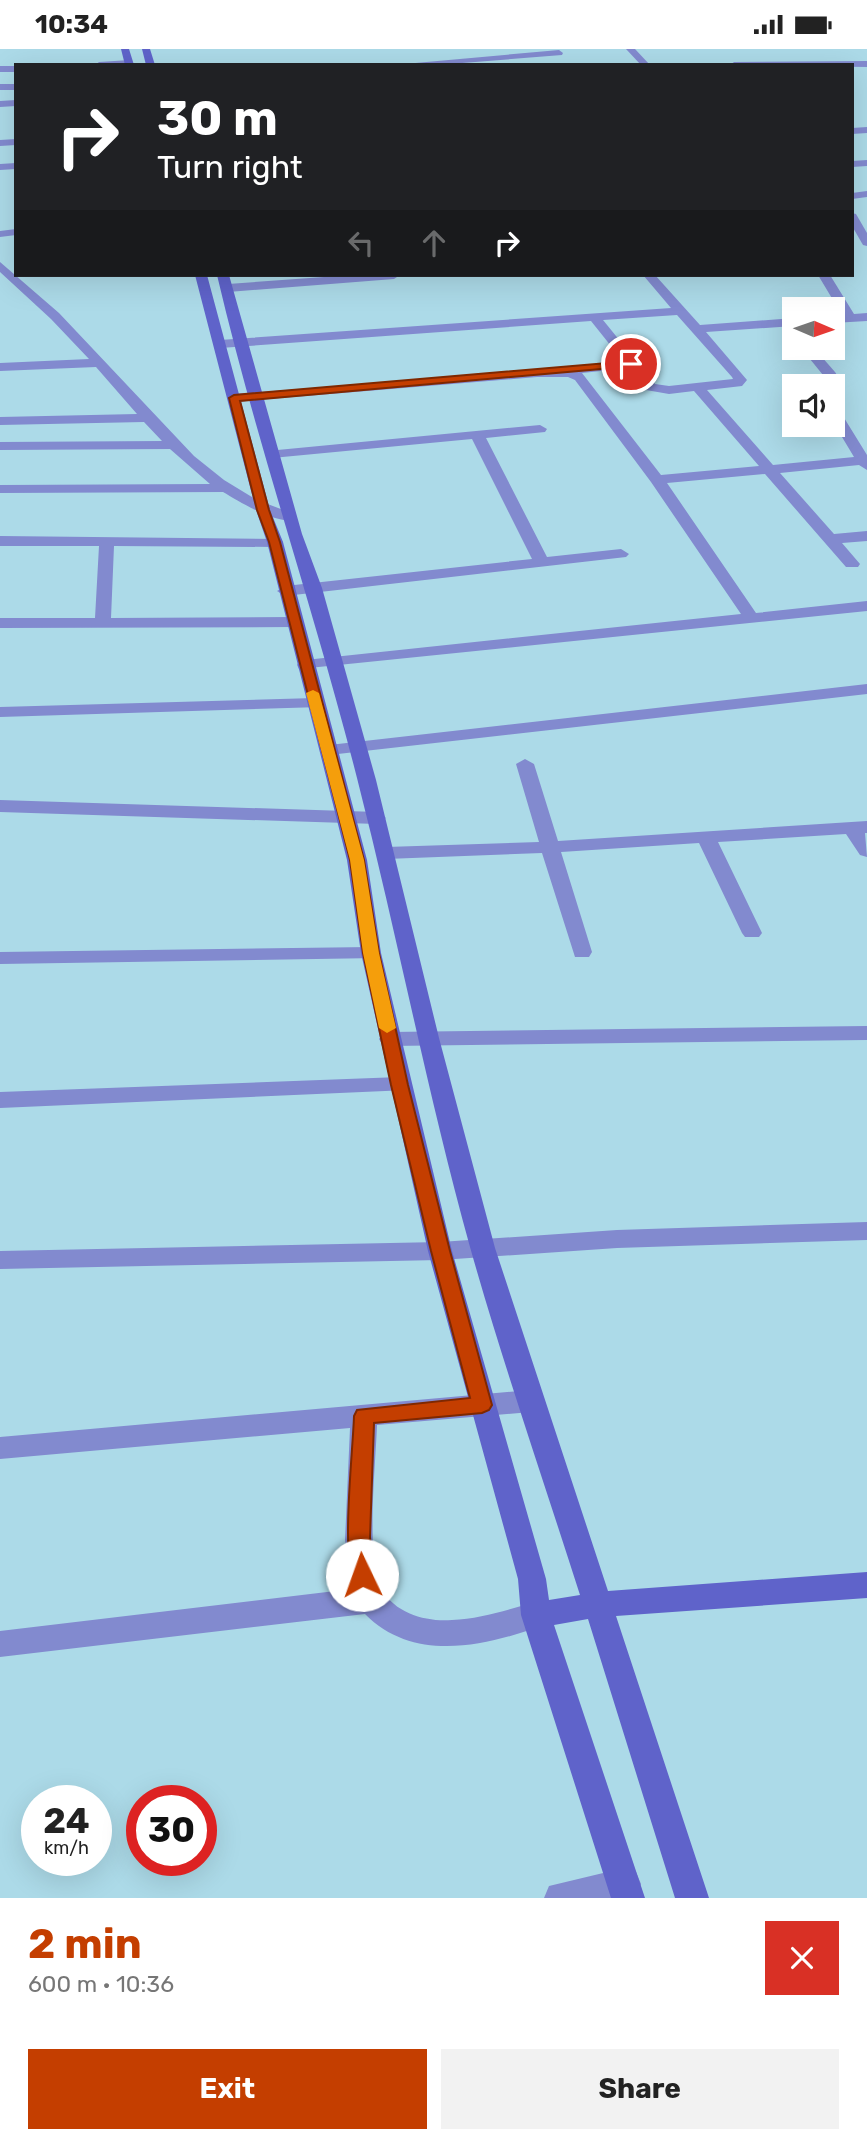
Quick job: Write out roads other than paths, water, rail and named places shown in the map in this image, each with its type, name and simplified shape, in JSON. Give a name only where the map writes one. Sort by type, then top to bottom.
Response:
[{"type":"main road","points":[[202,277],[220,345],[272,454],[289,517],[314,588],[386,853],[428,1038],[483,1248],[692,1898]]},
{"type":"main road","points":[[225,281],[243,343],[245,397],[263,510],[275,542],[285,591],[357,860],[371,953],[440,1251],[532,1579],[536,1615],[626,1891]]},
{"type":"main road","points":[[536,1615],[597,1605],[867,1585]]},
{"type":"street","points":[[442,49],[460,60]]},
{"type":"street","points":[[629,49],[644,63]]},
{"type":"street","points":[[422,63],[559,53]]},
{"type":"street","points":[[762,63],[803,60],[851,63]]},
{"type":"street","points":[[854,220],[867,243]]},
{"type":"street","points":[[0,265],[21,288],[55,316],[173,445],[222,488],[263,510],[289,517]]},
{"type":"street","points":[[225,281],[338,277]]},
{"type":"street","points":[[594,317],[651,387],[669,390],[698,388],[728,385],[740,380],[651,277]]},
{"type":"street","points":[[825,277],[850,318]]},
{"type":"street","points":[[220,345],[680,311]]},
{"type":"street","points":[[845,318],[866,318]]},
{"type":"street","points":[[696,328],[782,322]]},
{"type":"street","points":[[0,367],[97,363]]},
{"type":"street","points":[[245,397],[631,364]]},
{"type":"street","points":[[555,372],[580,377],[657,480],[752,619]]},
{"type":"street","points":[[698,388],[772,469],[852,564]]},
{"type":"street","points":[[0,421],[148,418]]},
{"type":"street","points":[[272,454],[540,429]]},
{"type":"street","points":[[657,480],[865,462],[845,430]]},
{"type":"street","points":[[477,435],[541,561]]},
{"type":"street","points":[[0,446],[173,445]]},
{"type":"street","points":[[0,489],[222,488]]},
{"type":"street","points":[[831,540],[867,536]]},
{"type":"street","points":[[0,541],[275,542]]},
{"type":"street","points":[[103,623],[107,541]]},
{"type":"street","points":[[285,591],[621,554]]},
{"type":"street","points":[[305,665],[867,606]]},
{"type":"street","points":[[0,623],[293,622]]},
{"type":"street","points":[[328,750],[867,689]]},
{"type":"street","points":[[0,712],[315,703]]},
{"type":"street","points":[[525,764],[582,952]]},
{"type":"street","points":[[0,806],[377,818]]},
{"type":"street","points":[[386,853],[550,848],[860,827],[867,851]]},
{"type":"street","points":[[706,837],[752,933]]},
{"type":"street","points":[[0,958],[371,953]]},
{"type":"street","points":[[390,1039],[867,1033]]},
{"type":"street","points":[[0,1100],[400,1085]]},
{"type":"street","points":[[0,1260],[440,1251],[617,1239],[867,1231]]},
{"type":"street","points":[[0,1448],[531,1401]]},
{"type":"street","points":[[364,1416],[359,1537],[362,1575],[371,1600],[393,1619],[426,1632],[462,1632],[536,1615]]},
{"type":"street","points":[[0,1644],[371,1600]]},
{"type":"street","points":[[561,1898],[626,1891]]}]
